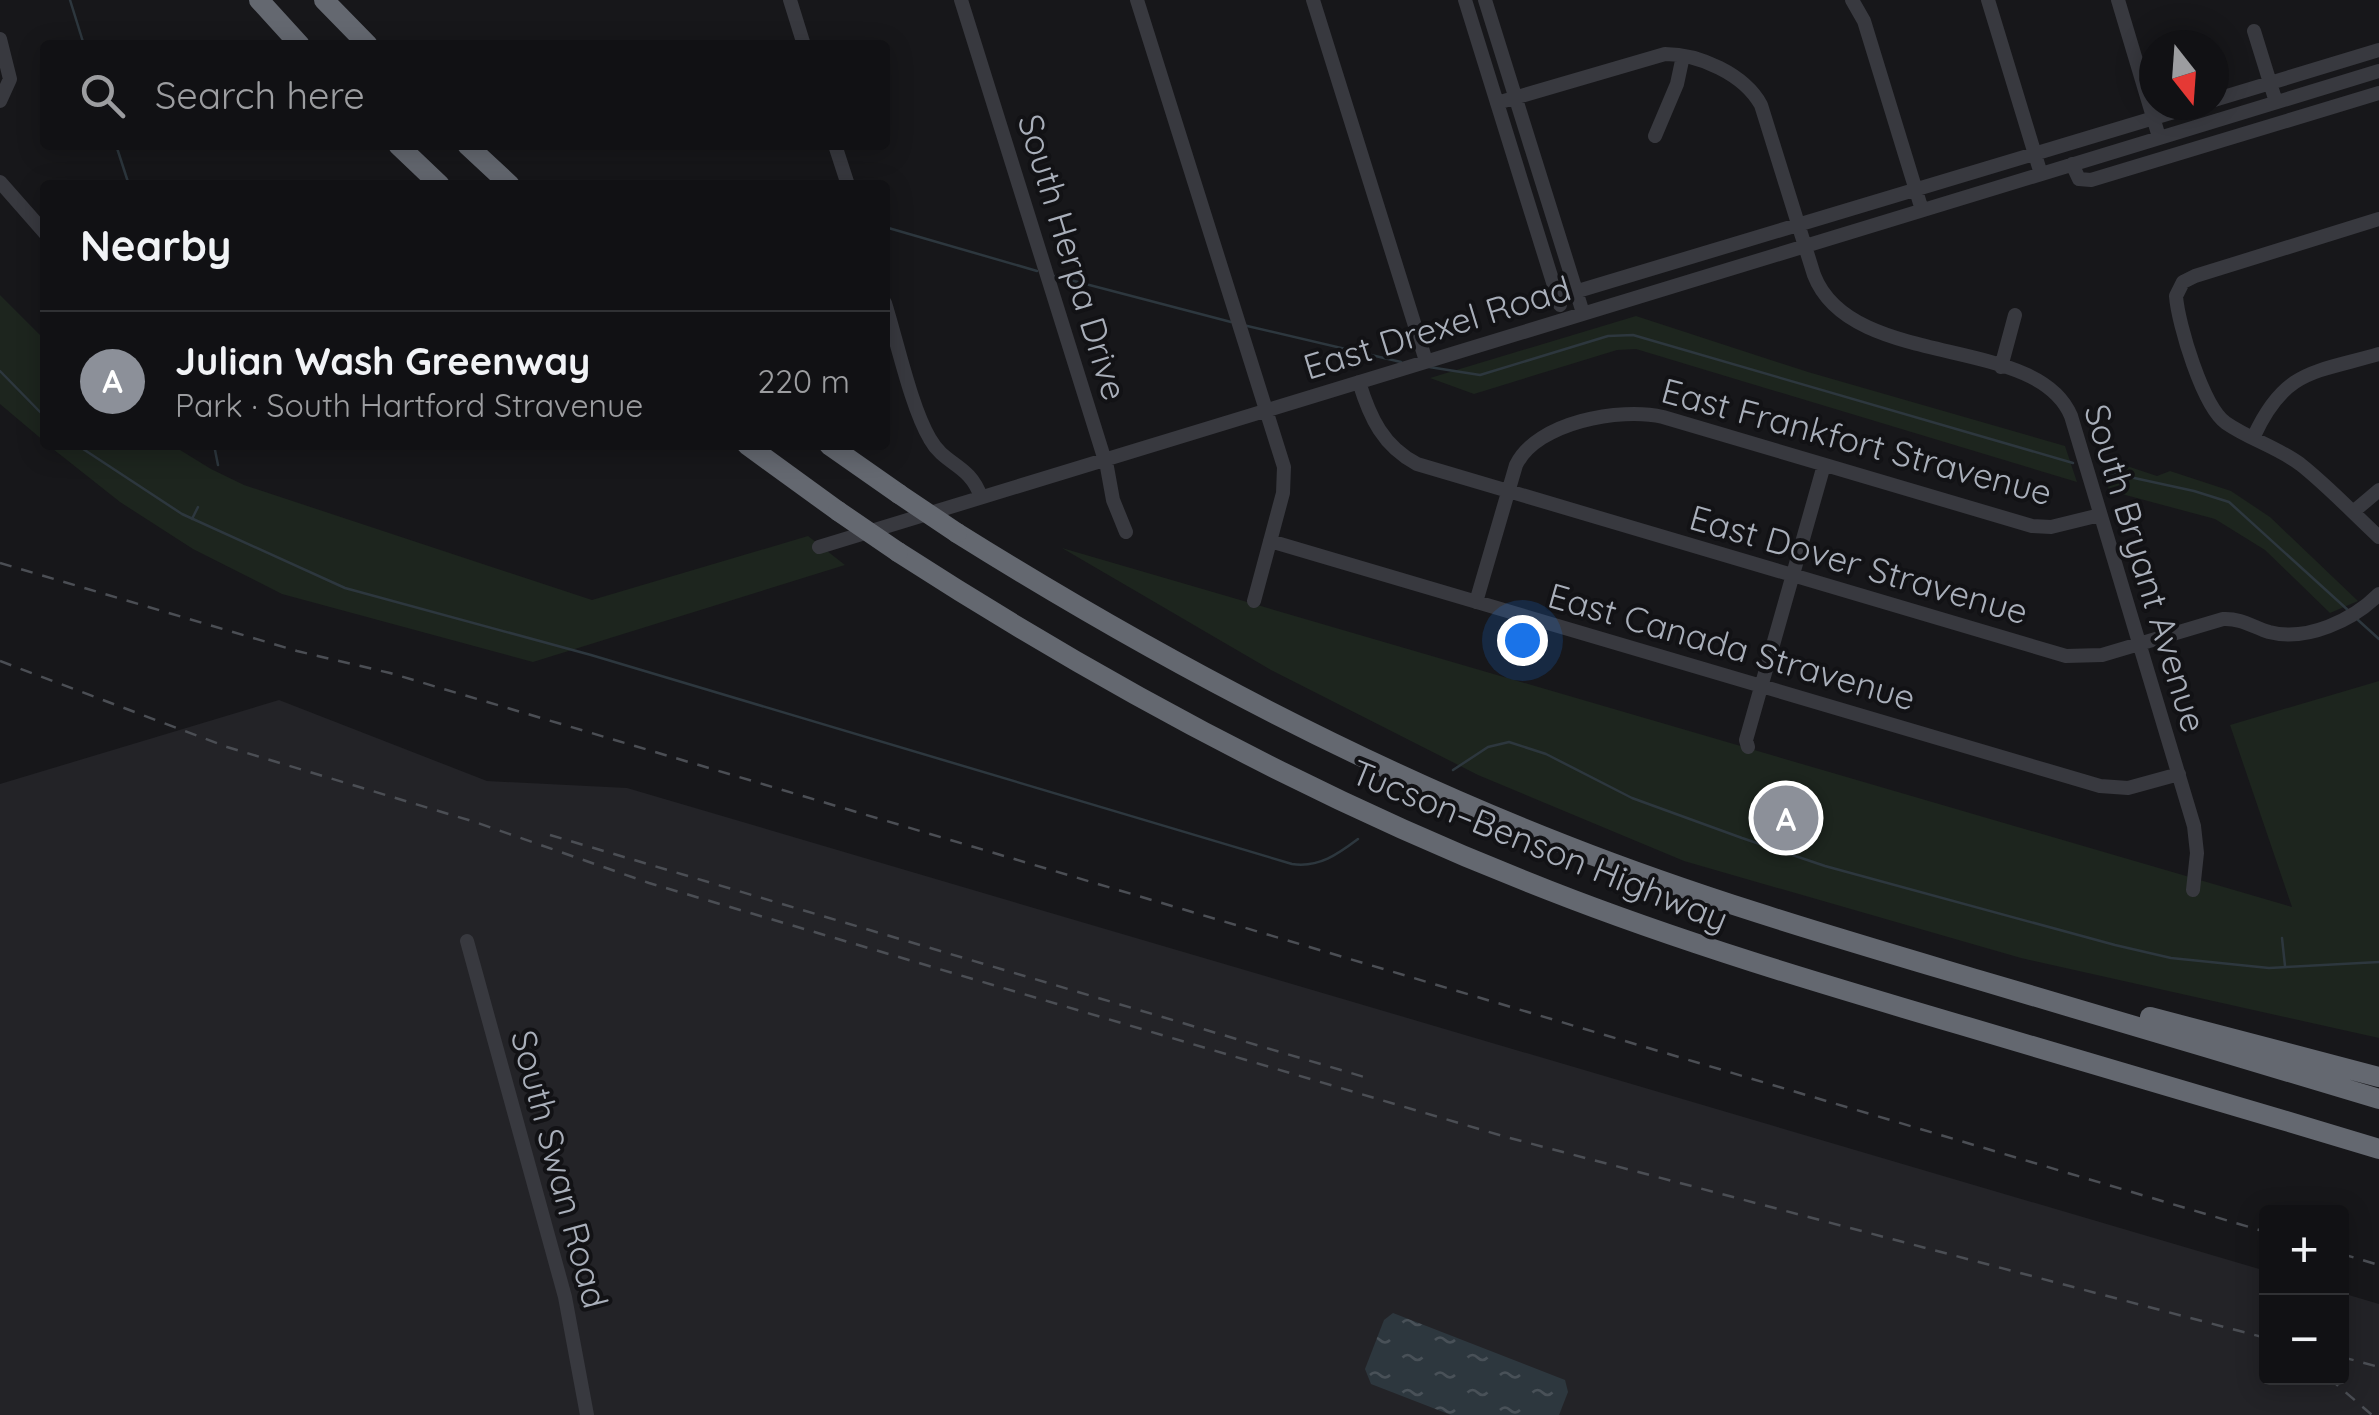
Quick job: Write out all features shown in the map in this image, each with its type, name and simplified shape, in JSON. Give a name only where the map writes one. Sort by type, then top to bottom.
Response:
[{"type":"highway","points":[[259,0],[295,40]]},
{"type":"highway","points":[[324,0],[363,40]]},
{"type":"highway","points":[[403,150],[435,180]]},
{"type":"highway","points":[[472,150],[505,180]]},
{"type":"highway","name":"Tucson–Benson Highway","points":[[754,450],[898,552],[1027,634],[1176,718],[1344,802],[1502,872],[1654,930],[1787,974],[2379,1148]]},
{"type":"highway","name":"Tucson–Benson Highway","points":[[836,450],[958,534],[1136,641],[1244,700],[1389,771],[1568,846],[1770,918],[2379,1098]]},
{"type":"highway","points":[[1770,918],[2379,1077]]},
{"type":"highway","points":[[2228,1104],[2379,1162]]},
{"type":"street","points":[[790,0],[802,40]]},
{"type":"street","name":"South Herpa Drive","points":[[961,0],[1126,532]]},
{"type":"street","points":[[1137,0],[1285,476],[1254,601]]},
{"type":"street","points":[[1313,0],[1426,362]]},
{"type":"street","points":[[1465,0],[1565,319]]},
{"type":"street","points":[[1486,0],[1583,314]]},
{"type":"street","points":[[1852,0],[1864,21],[1922,210]]},
{"type":"street","points":[[1988,0],[2040,174]]},
{"type":"street","points":[[2118,0],[2139,69]]},
{"type":"street","points":[[2254,32],[2276,102]]},
{"type":"street","points":[[0,38],[10,79],[0,102]]},
{"type":"street","points":[[2229,95],[2379,50]]},
{"type":"street","points":[[1498,104],[1649,56],[1682,56],[1677,84],[1655,136]]},
{"type":"street","name":"South Bryant Avenue","points":[[1682,56],[1736,78],[1756,96],[1818,284],[1846,317],[1870,328],[2039,379],[2062,399],[2071,416],[2196,837],[2193,890]]},
{"type":"street","name":"East Drexel Road","points":[[819,547],[2379,71]]},
{"type":"street","points":[[2072,164],[2079,180],[2091,180],[2379,92]]},
{"type":"street","name":"East Drexel Road","points":[[1558,297],[2147,120]]},
{"type":"street","points":[[2155,120],[2160,137]]},
{"type":"street","points":[[837,150],[846,180]]},
{"type":"street","points":[[0,182],[40,227]]},
{"type":"street","points":[[2379,219],[2194,276],[2179,287],[2177,304],[2205,397],[2226,422],[2302,466],[2379,538]]},
{"type":"street","points":[[2001,367],[2015,316]]},
{"type":"street","points":[[890,319],[928,437],[943,455],[969,473],[981,497]]},
{"type":"street","points":[[2254,436],[2273,400],[2292,383],[2379,354]]},
{"type":"street","name":"East Dover Stravenue","points":[[1359,382],[1375,425],[1397,451],[1428,468],[2066,656],[2092,658],[2228,619],[2278,634],[2302,633],[2344,620],[2379,594]]},
{"type":"street","name":"East Frankfort Stravenue","points":[[1476,602],[1518,461],[1534,441],[1620,414],[1663,418],[2032,526],[2052,528],[2100,515]]},
{"type":"street","points":[[1748,747],[1746,740],[1760,685],[1824,465]]},
{"type":"street","points":[[2353,512],[2379,490]]},
{"type":"street","name":"East Canada Stravenue","points":[[1270,541],[2110,789],[2179,774]]},
{"type":"street","name":"South Swan Road","points":[[468,940],[566,1298],[588,1415]]},
{"type":"shaded area","points":[[0,295],[40,335],[40,438],[0,404]]},
{"type":"shaded area","points":[[1636,316],[1808,372],[2065,446],[2077,482],[1636,349],[1617,350],[1474,394],[1430,378]]},
{"type":"shaded area","points":[[54,450],[180,450],[244,485],[592,600],[808,536],[845,565],[533,662],[282,594],[193,549],[120,502]]},
{"type":"shaded area","points":[[2100,457],[2157,476],[2170,471],[2231,491],[2270,517],[2358,601],[2330,613],[2265,550],[2215,519],[2110,494]]},
{"type":"shaded area","points":[[1062,548],[2292,907],[2230,725],[2379,681],[2379,1038],[2021,958],[1684,861],[1478,775],[1271,670]]},
{"type":"shaded area","points":[[279,700],[487,781],[627,788],[2259,1269],[2259,1385],[2349,1385],[2349,1295],[2379,1304],[2379,1415],[0,1415],[0,784]]},
{"type":"water","points":[[1393,1313],[1565,1380],[1568,1392],[1559,1415],[1451,1415],[1371,1384],[1365,1369],[1384,1320]]},
{"type":"waterway","points":[[70,0],[82,40]]},
{"type":"waterway","points":[[118,150],[127,180]]},
{"type":"waterway","points":[[890,228],[1037,271]]},
{"type":"waterway","points":[[1055,276],[1231,322]]},
{"type":"waterway","points":[[1243,325],[1401,362]]},
{"type":"waterway","points":[[1429,367],[1480,375],[1608,336],[1633,335],[2073,463]]},
{"type":"waterway","points":[[0,371],[40,412]]},
{"type":"waterway","points":[[85,450],[182,514],[345,588],[591,655],[1292,864],[1319,862],[1358,839]]},
{"type":"waterway","points":[[215,450],[218,465]]},
{"type":"waterway","points":[[2102,471],[2229,502],[2349,611]]},
{"type":"waterway","points":[[192,519],[198,507]]},
{"type":"waterway","points":[[2358,620],[2379,639]]},
{"type":"waterway","points":[[1453,770],[1488,747],[1509,742],[1546,754],[1632,798],[1825,866],[2115,945],[2171,958],[2269,968],[2379,962]]},
{"type":"waterway","points":[[2282,938],[2285,966]]},
{"type":"railway","points":[[0,563],[297,651],[390,673],[2259,1230]]},
{"type":"railway","points":[[0,661],[227,747],[475,822],[649,883],[1506,1137],[2259,1336]]},
{"type":"railway","points":[[550,835],[1371,1079]]},
{"type":"railway","points":[[2349,1256],[2379,1265]]},
{"type":"railway","points":[[2349,1359],[2379,1367]]},
{"type":"railway","points":[[2337,1385],[2372,1415]]},
{"type":"place","name":"Julian Wash Greenway","points":[[1786,818]]}]
